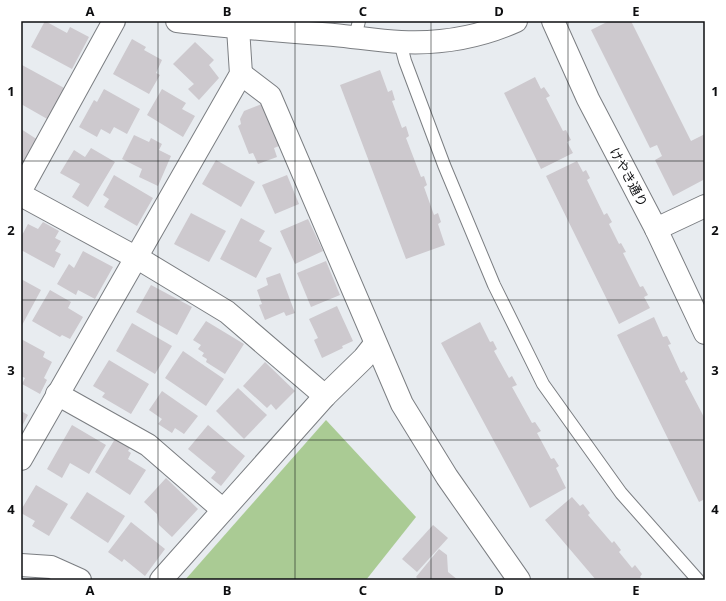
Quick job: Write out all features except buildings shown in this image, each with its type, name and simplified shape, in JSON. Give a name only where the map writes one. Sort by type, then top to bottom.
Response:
[{"type":"street","points":[[21,190],[114,21]]},
{"type":"street","points":[[177,21],[238,28],[357,29],[400,42],[447,41],[497,29],[516,21]]},
{"type":"street","name":"けやき通り","points":[[553,21],[588,99],[656,229],[705,333]]},
{"type":"street","points":[[21,459],[242,74],[238,28]]},
{"type":"street","points":[[242,74],[270,96],[402,404],[447,477],[516,579]]},
{"type":"street","points":[[21,195],[136,257],[227,312],[325,396]]},
{"type":"street","points":[[656,229],[705,206]]},
{"type":"street","points":[[161,580],[325,396],[364,358],[375,344]]},
{"type":"street","points":[[57,394],[148,445],[223,510]]},
{"type":"street","points":[[21,565],[51,567],[80,580]]},
{"type":"lane","points":[[400,42],[405,61],[447,172],[494,285],[543,384],[621,493],[698,580]]},
{"type":"green space","points":[[326,420],[416,517],[366,580],[185,580]]}]
